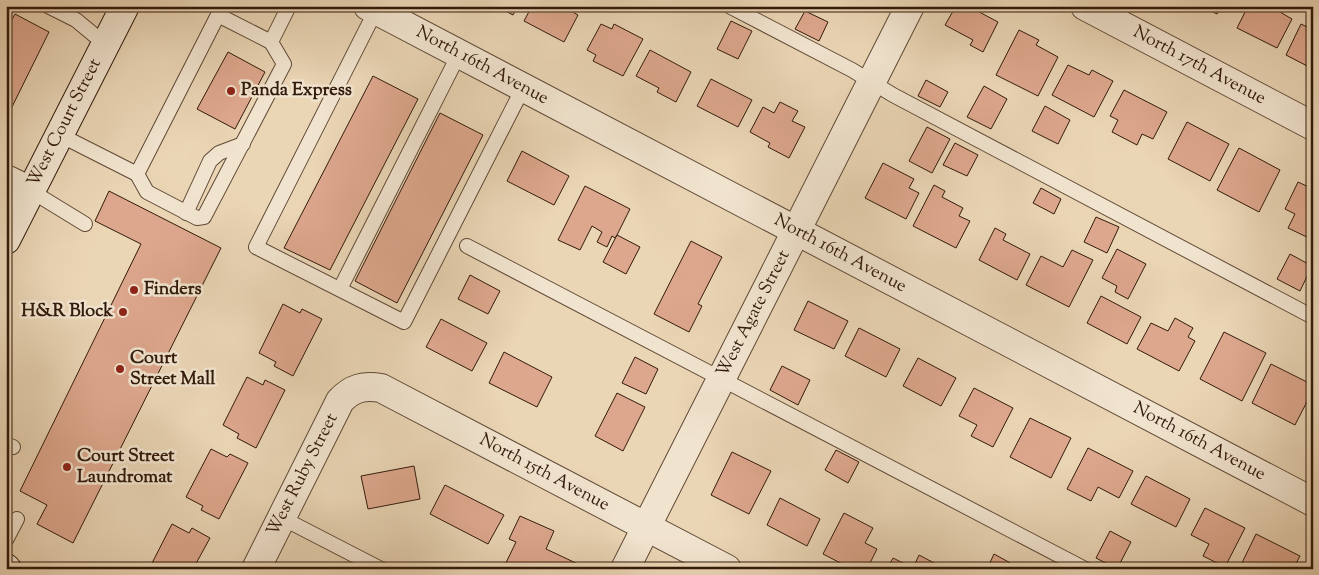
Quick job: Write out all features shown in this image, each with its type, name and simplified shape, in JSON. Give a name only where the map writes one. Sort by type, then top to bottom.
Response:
[{"type":"street","name":"West Court Street","points":[[6,240],[125,6]]},
{"type":"street","name":"West Agate Street","points":[[625,569],[910,6]]},
{"type":"street","name":"North 17th Avenue","points":[[1085,6],[1313,126]]},
{"type":"street","name":"North 16th Avenue","points":[[372,8],[1313,502]]},
{"type":"street","points":[[6,179],[31,191]]},
{"type":"street","name":"North 15th Avenue","points":[[358,388],[370,386],[380,388],[727,569]]},
{"type":"street","name":"West Ruby Street","points":[[256,569],[340,401],[349,392],[358,388]]},
{"type":"lane","points":[[48,6],[76,20],[106,44]]},
{"type":"lane","points":[[271,42],[289,6]]},
{"type":"lane","points":[[729,6],[1313,317]]},
{"type":"lane","points":[[372,8],[256,247],[404,322],[523,88]]},
{"type":"lane","points":[[60,135],[137,174],[147,192],[197,218],[204,217],[284,64],[271,42],[218,14],[137,174]]},
{"type":"lane","points":[[340,289],[459,54]]},
{"type":"lane","points":[[186,212],[210,161],[219,153],[243,144]]},
{"type":"lane","points":[[31,191],[85,224]]},
{"type":"lane","points":[[467,246],[1085,569]]},
{"type":"lane","points":[[282,518],[381,569]]},
{"type":"lane","points":[[6,540],[17,519]]},
{"type":"building","points":[[496,6],[518,6],[513,15]]},
{"type":"building","points":[[532,6],[562,6],[578,15],[564,42],[524,21]]},
{"type":"building","points":[[956,6],[968,6],[998,22],[983,52],[970,45],[973,40],[945,25]]},
{"type":"building","points":[[1201,6],[1221,6],[1217,14]]},
{"type":"building","points":[[1248,6],[1283,6],[1280,12],[1292,19],[1277,48],[1237,28]]},
{"type":"building","points":[[805,11],[828,22],[819,41],[795,29]]},
{"type":"building","points":[[15,14],[49,32],[6,119],[6,31]]},
{"type":"building","points":[[731,21],[752,31],[738,59],[717,49]]},
{"type":"building","points":[[601,24],[612,29],[614,24],[643,39],[623,76],[593,61],[596,55],[587,50]]},
{"type":"building","points":[[1301,24],[1313,30],[1313,69],[1286,55]]},
{"type":"building","points":[[1019,30],[1039,40],[1036,45],[1058,57],[1038,96],[996,75]]},
{"type":"building","points":[[650,50],[691,72],[676,102],[657,92],[659,88],[636,76]]},
{"type":"building","name":"Panda Express","points":[[228,52],[265,72],[235,129],[197,109]]},
{"type":"building","points":[[1068,65],[1089,75],[1092,70],[1113,81],[1094,117],[1052,95]]},
{"type":"building","points":[[373,76],[418,99],[330,270],[284,248]]},
{"type":"building","points":[[711,79],[752,100],[738,127],[697,106]]},
{"type":"building","points":[[926,80],[948,92],[940,107],[918,96]]},
{"type":"building","points":[[984,86],[1007,99],[991,129],[967,117]]},
{"type":"building","points":[[1124,90],[1167,112],[1153,139],[1142,134],[1137,145],[1112,132],[1118,120],[1110,116]]},
{"type":"building","points":[[780,102],[798,111],[792,121],[805,127],[789,158],[768,147],[770,143],[750,132],[763,107],[774,113]]},
{"type":"building","points":[[1045,106],[1070,120],[1058,144],[1032,131]]},
{"type":"building","points":[[440,113],[483,135],[397,303],[355,281]]},
{"type":"building","points":[[1187,122],[1229,144],[1210,181],[1168,159]]},
{"type":"building","points":[[927,127],[950,139],[932,173],[909,161]]},
{"type":"building","points":[[955,143],[978,155],[967,176],[943,165]]},
{"type":"building","points":[[1239,148],[1280,170],[1259,212],[1217,190]]},
{"type":"building","points":[[522,151],[569,176],[554,205],[507,181]]},
{"type":"building","points":[[883,163],[914,179],[909,188],[919,193],[906,219],[865,198]]},
{"type":"building","points":[[1298,182],[1313,189],[1313,240],[1288,228],[1295,214],[1285,209]]},
{"type":"building","points":[[934,185],[945,191],[942,197],[963,208],[959,216],[970,221],[956,248],[913,226]]},
{"type":"building","points":[[585,186],[630,209],[617,235],[615,238],[612,236],[607,247],[597,242],[602,232],[592,226],[580,250],[558,240]]},
{"type":"building","points":[[1041,188],[1061,199],[1054,214],[1033,203]]},
{"type":"building","name":"Court Street Mall","points":[[109,191],[221,248],[73,543],[37,524],[47,505],[20,491],[141,244],[95,221]]},
{"type":"building","points":[[1096,217],[1119,227],[1107,253],[1084,242]]},
{"type":"building","points":[[995,228],[1006,234],[1003,240],[1030,254],[1017,280],[979,260]]},
{"type":"building","points":[[617,235],[640,247],[626,274],[603,262]]},
{"type":"building","points":[[691,241],[722,257],[698,304],[702,306],[689,332],[654,314]]},
{"type":"building","points":[[1117,249],[1146,264],[1128,299],[1115,292],[1117,286],[1102,278]]},
{"type":"building","points":[[1072,250],[1093,260],[1069,307],[1026,285],[1041,256],[1063,267]]},
{"type":"building","points":[[1290,254],[1312,266],[1300,291],[1277,279]]},
{"type":"building","points":[[470,275],[500,291],[488,314],[458,299]]},
{"type":"building","points":[[1101,296],[1141,317],[1127,344],[1087,323]]},
{"type":"building","points":[[808,301],[848,321],[834,349],[794,330]]},
{"type":"building","points":[[283,304],[300,313],[302,309],[322,319],[293,376],[274,366],[276,362],[259,353]]},
{"type":"building","points":[[1175,318],[1193,328],[1188,337],[1195,341],[1179,371],[1137,349],[1151,323],[1168,331]]},
{"type":"building","points":[[441,319],[487,343],[472,371],[426,347]]},
{"type":"building","points":[[859,328],[900,349],[886,377],[845,356]]},
{"type":"building","points":[[1224,332],[1266,353],[1242,401],[1200,379]]},
{"type":"building","points":[[504,352],[552,377],[537,407],[489,383]]},
{"type":"building","points":[[635,357],[658,369],[646,394],[622,383]]},
{"type":"building","points":[[918,358],[956,378],[941,406],[903,386]]},
{"type":"building","points":[[1271,364],[1313,385],[1313,390],[1295,425],[1252,403]]},
{"type":"building","points":[[782,366],[810,380],[798,405],[770,390]]},
{"type":"building","points":[[247,377],[263,385],[265,380],[285,390],[256,448],[237,438],[239,434],[223,425]]},
{"type":"building","points":[[974,388],[1013,408],[993,447],[971,436],[977,425],[959,416]]},
{"type":"building","points":[[617,393],[645,407],[623,451],[595,436]]},
{"type":"building","points":[[1030,418],[1071,438],[1051,478],[1010,457]]},
{"type":"building","points":[[1088,448],[1133,471],[1119,498],[1098,487],[1091,501],[1067,489]]},
{"type":"building","points":[[211,449],[227,457],[230,454],[248,463],[219,519],[201,510],[203,506],[186,497]]},
{"type":"building","points":[[836,450],[859,462],[848,483],[825,470]]},
{"type":"building","points":[[732,452],[771,471],[749,514],[711,495]]},
{"type":"building","points":[[414,466],[420,499],[368,509],[361,476]]},
{"type":"building","points":[[1146,476],[1190,499],[1176,527],[1131,504]]},
{"type":"building","points":[[445,485],[504,515],[488,544],[430,514]]},
{"type":"building","points":[[780,498],[820,519],[807,546],[767,525]]},
{"type":"building","points":[[1205,508],[1245,528],[1225,567],[1203,556],[1209,544],[1191,535]]},
{"type":"building","points":[[844,513],[873,528],[865,543],[877,549],[867,569],[852,569],[823,554]]},
{"type":"building","points":[[520,516],[554,531],[546,549],[578,564],[576,569],[503,569],[516,542],[509,539]]},
{"type":"building","points":[[172,524],[189,533],[192,528],[210,538],[193,569],[149,569]]},
{"type":"building","points":[[1110,531],[1131,542],[1117,569],[1096,558]]},
{"type":"building","points":[[1256,534],[1300,556],[1293,569],[1239,569]]},
{"type":"building","points":[[994,554],[1016,566],[1015,569],[987,569]]},
{"type":"building","points":[[919,555],[940,566],[938,569],[887,569],[893,558],[913,568]]},
{"type":"place","name":"Panda Express","points":[[231,91]]},
{"type":"place","name":"Finders","points":[[134,290]]},
{"type":"place","name":"H&R Block","points":[[123,312]]},
{"type":"place","name":"Court Street Mall","points":[[120,369]]},
{"type":"place","name":"Court Street Laundromat","points":[[67,467]]}]
